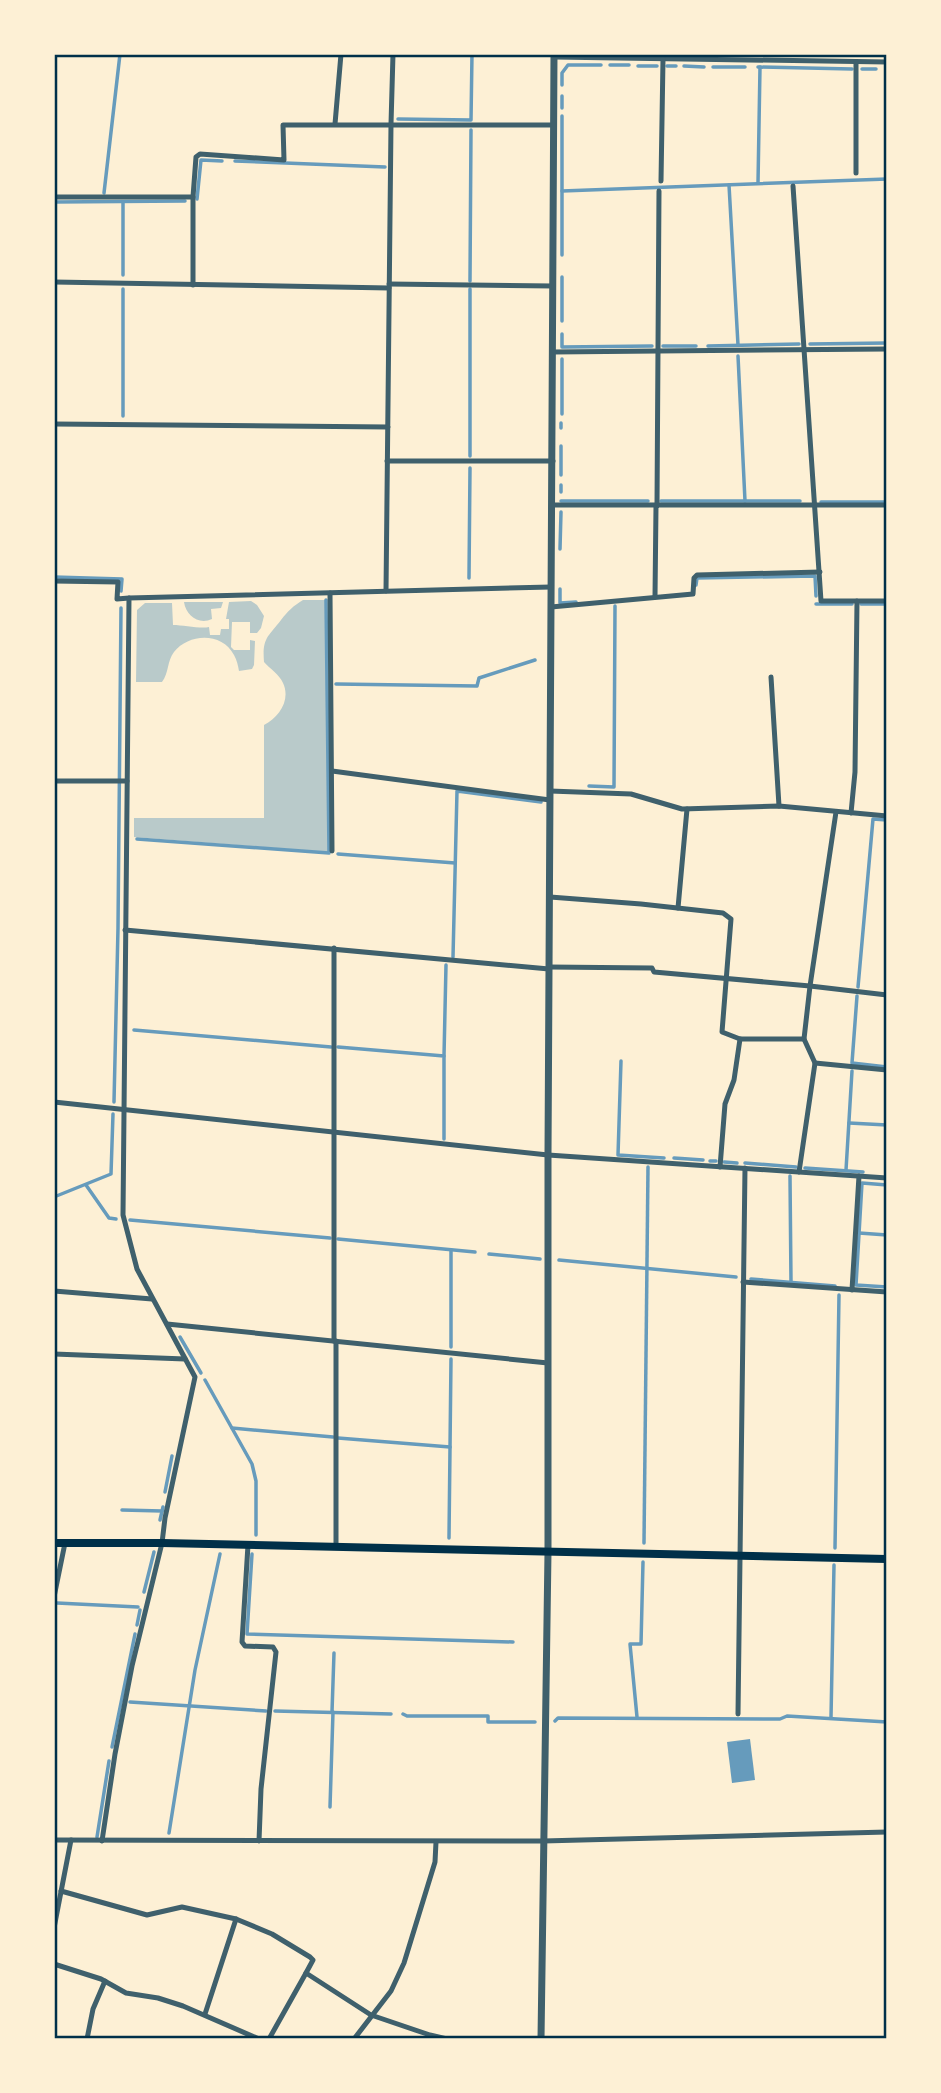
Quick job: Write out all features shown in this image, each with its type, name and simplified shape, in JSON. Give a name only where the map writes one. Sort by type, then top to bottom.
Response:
[{"type":"main road","points":[[54,1543],[887,1559]]},
{"type":"street","points":[[335,124],[341,54]]},
{"type":"street","points":[[386,591],[393,54]]},
{"type":"street","points":[[848,54],[848,62]]},
{"type":"street","points":[[541,2039],[548,1552],[554,56],[887,62]]},
{"type":"street","points":[[661,181],[663,59]]},
{"type":"street","points":[[856,62],[856,173]]},
{"type":"street","points":[[192,285],[193,197],[196,158],[200,154],[284,160],[283,125],[554,125]]},
{"type":"street","points":[[793,186],[821,601],[887,601]]},
{"type":"street","points":[[655,597],[659,191]]},
{"type":"street","points":[[54,197],[193,197]]},
{"type":"street","points":[[54,282],[553,286]]},
{"type":"street","points":[[553,352],[887,349]]},
{"type":"street","points":[[54,425],[388,427]]},
{"type":"street","points":[[387,461],[553,461]]},
{"type":"street","points":[[552,505],[887,505]]},
{"type":"street","points":[[551,607],[693,594],[694,578],[697,575],[820,572]]},
{"type":"street","points":[[54,581],[118,582],[117,599],[551,587]]},
{"type":"street","points":[[330,593],[332,851]]},
{"type":"street","points":[[103,1840],[115,1754],[132,1666],[162,1543],[195,1377],[137,1269],[123,1215],[125,781],[129,598]]},
{"type":"street","points":[[851,813],[855,772],[857,601]]},
{"type":"street","points":[[771,677],[779,806]]},
{"type":"street","points":[[332,771],[550,796],[631,794],[687,809],[779,806],[887,817]]},
{"type":"street","points":[[54,780],[125,781]]},
{"type":"street","points":[[678,908],[687,809]]},
{"type":"street","points":[[799,1172],[815,1063],[804,1039],[836,812]]},
{"type":"street","points":[[550,897],[723,913],[731,919],[722,1032],[740,1039],[804,1039]]},
{"type":"street","points":[[125,930],[549,968],[652,968],[654,972],[887,995]]},
{"type":"street","points":[[334,948],[336,1547]]},
{"type":"street","points":[[720,1167],[725,1104],[734,1080],[740,1039]]},
{"type":"street","points":[[815,1063],[887,1070]]},
{"type":"street","points":[[54,1102],[548,1154],[887,1178]]},
{"type":"street","points":[[738,1714],[745,1168]]},
{"type":"street","points":[[852,1290],[859,1176]]},
{"type":"street","points":[[743,1282],[887,1292]]},
{"type":"street","points":[[54,1291],[152,1299]]},
{"type":"street","points":[[167,1324],[548,1363]]},
{"type":"street","points":[[54,1354],[185,1359]]},
{"type":"street","points":[[54,1597],[65,1543]]},
{"type":"street","points":[[248,1545],[242,1642],[245,1646],[273,1647],[276,1652],[261,1789],[259,1840]]},
{"type":"street","points":[[54,1840],[543,1841],[887,1832]]},
{"type":"street","points":[[54,1928],[71,1840]]},
{"type":"street","points":[[354,2039],[391,1991],[404,1963],[435,1862],[436,1842]]},
{"type":"street","points":[[61,1891],[147,1914],[182,1907],[236,1919],[272,1934],[310,1957],[313,1960],[269,2039]]},
{"type":"street","points":[[205,2014],[236,1919]]},
{"type":"street","points":[[54,1964],[104,1981],[126,1993],[158,1998],[205,2014],[259,2039]]},
{"type":"street","points":[[306,1973],[371,2015],[429,2037],[447,2039]]},
{"type":"street","points":[[87,2039],[93,2008],[104,1981]]},
{"type":"shaded area","points":[[303,600],[325,600],[328,852],[134,837],[134,818],[264,818],[264,725],[279,713],[286,696],[281,680],[264,662],[264,648],[267,638],[284,617]]},
{"type":"shaded area","points":[[251,601],[264,616],[261,628],[257,633],[250,633],[250,622],[232,622],[231,647],[234,650],[250,650],[250,640],[255,641],[252,669],[239,671],[234,655],[222,642],[196,639],[188,641],[174,652],[162,682],[136,682],[137,610],[145,603],[172,603],[173,625],[209,627],[210,635],[220,635],[221,629],[229,629],[229,619],[226,619],[229,602]]},
{"type":"shaded area","points":[[184,602],[223,602],[221,608],[211,609],[212,619],[202,621],[190,615]]},
{"type":"water","points":[[750,1739],[755,1780],[732,1783],[727,1742]]},
{"type":"waterway","points":[[104,193],[120,54]]},
{"type":"waterway","points":[[398,119],[471,120],[472,54]]},
{"type":"waterway","points":[[562,85],[562,73],[568,65],[601,65]]},
{"type":"waterway","points":[[610,65],[629,65]]},
{"type":"waterway","points":[[638,66],[657,66]]},
{"type":"waterway","points":[[667,66],[676,66]]},
{"type":"waterway","points":[[684,66],[704,67]]},
{"type":"waterway","points":[[713,67],[745,67]]},
{"type":"waterway","points":[[758,67],[852,69]]},
{"type":"waterway","points":[[758,183],[760,67]]},
{"type":"waterway","points":[[862,69],[876,69]]},
{"type":"waterway","points":[[562,96],[562,108]]},
{"type":"waterway","points":[[562,116],[562,255]]},
{"type":"waterway","points":[[470,281],[471,130]]},
{"type":"waterway","points":[[197,199],[201,160],[222,161]]},
{"type":"waterway","points":[[235,161],[385,167]]},
{"type":"waterway","points":[[562,191],[887,179]]},
{"type":"waterway","points":[[729,185],[738,345]]},
{"type":"waterway","points":[[54,202],[185,201]]},
{"type":"waterway","points":[[123,202],[123,275]]},
{"type":"waterway","points":[[562,277],[562,321]]},
{"type":"waterway","points":[[123,289],[123,416]]},
{"type":"waterway","points":[[470,289],[470,456]]},
{"type":"waterway","points":[[562,334],[562,347],[652,346]]},
{"type":"waterway","points":[[810,344],[887,343]]},
{"type":"waterway","points":[[708,346],[799,344]]},
{"type":"waterway","points":[[663,346],[696,346]]},
{"type":"waterway","points":[[738,356],[745,501]]},
{"type":"waterway","points":[[562,359],[562,414]]},
{"type":"waterway","points":[[561,423],[561,428]]},
{"type":"waterway","points":[[561,446],[561,475]]},
{"type":"waterway","points":[[469,578],[470,468]]},
{"type":"waterway","points":[[561,485],[561,492]]},
{"type":"waterway","points":[[561,501],[648,501]]},
{"type":"waterway","points":[[661,501],[800,501]]},
{"type":"waterway","points":[[821,502],[887,502]]},
{"type":"waterway","points":[[560,549],[561,512]]},
{"type":"waterway","points":[[696,585],[697,578],[815,576],[816,596]]},
{"type":"waterway","points":[[54,577],[122,579],[121,591]]},
{"type":"waterway","points":[[560,589],[560,603],[576,602]]},
{"type":"waterway","points":[[137,839],[329,853],[326,600]]},
{"type":"waterway","points":[[816,604],[852,604]]},
{"type":"waterway","points":[[861,604],[887,604]]},
{"type":"waterway","points":[[589,786],[614,787],[615,606]]},
{"type":"waterway","points":[[114,1102],[121,608]]},
{"type":"waterway","points":[[336,684],[477,686],[479,678],[535,660]]},
{"type":"waterway","points":[[453,957],[457,791],[541,802]]},
{"type":"waterway","points":[[858,987],[873,819],[887,820]]},
{"type":"waterway","points":[[338,854],[455,863]]},
{"type":"waterway","points":[[444,1056],[446,965]]},
{"type":"waterway","points":[[857,996],[852,1063],[887,1067]]},
{"type":"waterway","points":[[134,1030],[331,1047]]},
{"type":"waterway","points":[[338,1047],[444,1056],[444,1139]]},
{"type":"waterway","points":[[621,1061],[618,1155],[664,1158]]},
{"type":"waterway","points":[[846,1170],[852,1071]]},
{"type":"waterway","points":[[54,1197],[111,1174],[113,1114]]},
{"type":"waterway","points":[[849,1123],[887,1125]]},
{"type":"waterway","points":[[674,1158],[703,1160]]},
{"type":"waterway","points":[[710,1161],[716,1161]]},
{"type":"waterway","points":[[724,1162],[737,1163]]},
{"type":"waterway","points":[[745,1163],[796,1167]]},
{"type":"waterway","points":[[644,1543],[648,1167]]},
{"type":"waterway","points":[[805,1168],[863,1172]]},
{"type":"waterway","points":[[790,1176],[791,1282]]},
{"type":"waterway","points":[[887,1185],[862,1183],[856,1285],[887,1287]]},
{"type":"waterway","points":[[86,1185],[109,1218],[116,1219]]},
{"type":"waterway","points":[[130,1220],[330,1238]]},
{"type":"waterway","points":[[859,1233],[887,1235]]},
{"type":"waterway","points":[[338,1239],[475,1252]]},
{"type":"waterway","points":[[451,1250],[451,1347]]},
{"type":"waterway","points":[[489,1254],[540,1259]]},
{"type":"waterway","points":[[559,1260],[736,1277]]},
{"type":"waterway","points":[[751,1279],[835,1286]]},
{"type":"waterway","points":[[835,1548],[839,1295]]},
{"type":"waterway","points":[[180,1337],[201,1373]]},
{"type":"waterway","points":[[449,1538],[451,1359]]},
{"type":"waterway","points":[[205,1380],[252,1464],[256,1481],[256,1535]]},
{"type":"waterway","points":[[232,1428],[333,1437]]},
{"type":"waterway","points":[[338,1438],[450,1447]]},
{"type":"waterway","points":[[165,1492],[172,1456]]},
{"type":"waterway","points":[[160,1520],[163,1507]]},
{"type":"waterway","points":[[122,1510],[162,1511]]},
{"type":"waterway","points":[[144,1592],[154,1552]]},
{"type":"waterway","points":[[169,1833],[195,1670],[220,1554]]},
{"type":"waterway","points":[[252,1554],[247,1634],[513,1642]]},
{"type":"waterway","points":[[637,1717],[630,1644],[641,1644],[643,1562]]},
{"type":"waterway","points":[[831,1717],[834,1565]]},
{"type":"waterway","points":[[57,1603],[138,1607]]},
{"type":"waterway","points":[[137,1625],[140,1610]]},
{"type":"waterway","points":[[112,1747],[135,1634]]},
{"type":"waterway","points":[[332,1712],[334,1653]]},
{"type":"waterway","points":[[130,1702],[266,1711]]},
{"type":"waterway","points":[[275,1711],[391,1714]]},
{"type":"waterway","points":[[330,1807],[333,1712]]},
{"type":"waterway","points":[[403,1714],[488,1716],[488,1722],[535,1722]]},
{"type":"waterway","points":[[555,1721],[558,1718],[780,1719],[787,1716],[887,1722]]},
{"type":"waterway","points":[[97,1837],[109,1761]]}]
